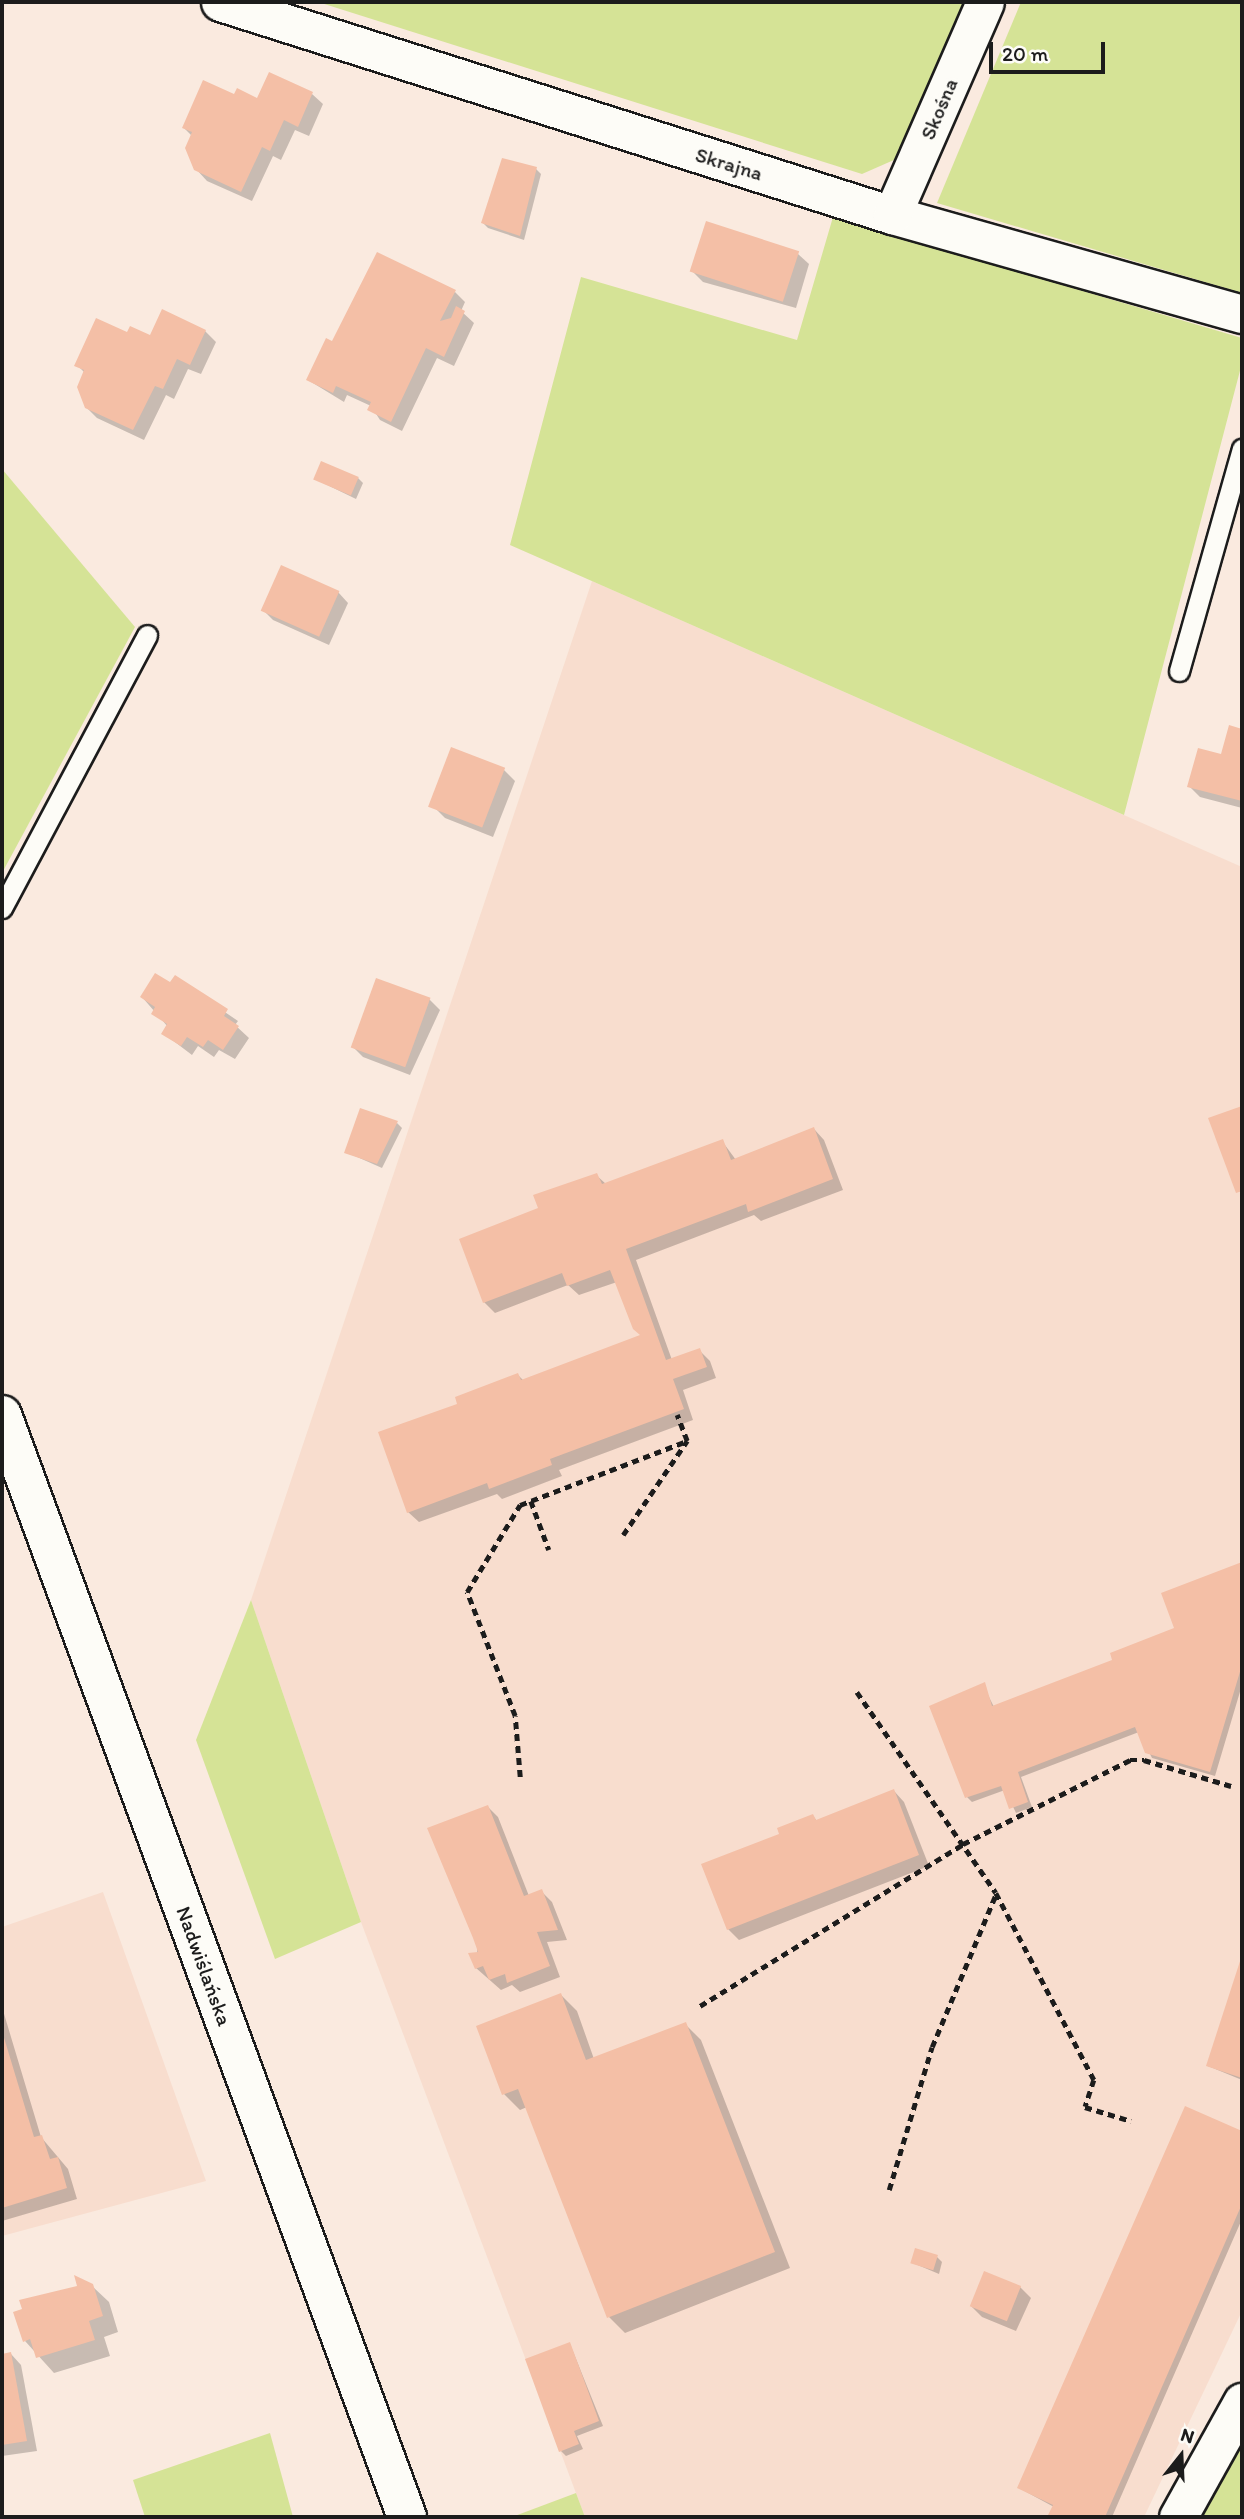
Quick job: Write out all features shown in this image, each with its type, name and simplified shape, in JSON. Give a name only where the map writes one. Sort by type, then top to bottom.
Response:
[{"type":"main road","name":"Nadwiślańska","points":[[2,1415],[407,2517]]},
{"type":"street","name":"Skrajna","points":[[220,2],[892,215],[1242,314]]},
{"type":"street","name":"Skośna","points":[[892,215],[985,2]]},
{"type":"street","points":[[1178,2517],[1242,2402]]},
{"type":"lane","points":[[1179,671],[1242,449]]},
{"type":"lane","points":[[2,908],[147,635]]},
{"type":"path","points":[[677,1415],[687,1441]]},
{"type":"path","points":[[520,1777],[515,1716],[467,1592],[520,1505],[687,1441]]},
{"type":"path","points":[[623,1535],[687,1441]]},
{"type":"path","points":[[531,1501],[549,1550]]},
{"type":"path","points":[[857,1692],[996,1893],[1094,2080],[1085,2107],[1131,2121]]},
{"type":"path","points":[[700,2006],[963,1844],[1130,1760],[1144,1760],[1231,1786]]},
{"type":"path","points":[[889,2190],[932,2047],[996,1893]]},
{"type":"shaded area","points":[[592,581],[1242,867],[1242,2311],[1144,2517],[585,2517],[361,1922],[251,1600]]},
{"type":"shaded area","points":[[103,1892],[206,2181],[2,2236],[2,1927]]},
{"type":"green space","points":[[318,2],[967,2],[903,156],[862,174]]},
{"type":"green space","points":[[1021,2],[1242,2],[1242,293],[937,203]]},
{"type":"green space","points":[[833,217],[1242,338],[1242,363],[1124,815],[510,545],[581,277],[797,340]]},
{"type":"green space","points":[[2,469],[135,627],[2,873]]},
{"type":"green space","points":[[251,1600],[361,1922],[275,1959],[196,1740]]},
{"type":"green space","points":[[270,2433],[293,2517],[145,2517],[133,2480]]},
{"type":"green space","points":[[1242,2442],[1242,2517],[1193,2517],[1200,2505]]},
{"type":"green space","points":[[576,2493],[585,2517],[512,2517]]},
{"type":"building","points":[[269,72],[313,92],[298,127],[284,120],[270,151],[262,147],[241,192],[194,170],[185,148],[192,132],[182,128],[203,80],[234,94],[237,88],[257,98]]},
{"type":"building","points":[[502,158],[537,167],[520,236],[481,223]]},
{"type":"building","points":[[706,221],[799,251],[783,302],[690,271]]},
{"type":"building","points":[[377,252],[456,290],[440,321],[451,318],[456,306],[465,311],[444,357],[426,348],[391,422],[367,410],[371,402],[336,386],[333,393],[306,380],[326,338],[332,341]]},
{"type":"building","points":[[162,309],[206,330],[190,365],[177,359],[163,389],[155,386],[133,430],[85,408],[77,387],[84,370],[74,366],[96,318],[127,332],[130,326],[150,335]]},
{"type":"building","points":[[321,461],[359,477],[351,495],[313,479]]},
{"type":"building","points":[[281,565],[339,591],[319,637],[261,611]]},
{"type":"building","points":[[1229,725],[1242,729],[1242,801],[1187,787],[1198,748],[1221,754]]},
{"type":"building","points":[[451,747],[505,768],[482,828],[428,807]]},
{"type":"building","points":[[155,973],[170,982],[175,975],[228,1009],[224,1016],[239,1026],[223,1050],[208,1040],[203,1047],[187,1037],[181,1046],[161,1034],[167,1024],[151,1014],[155,1007],[140,997]]},
{"type":"building","points":[[376,978],[431,998],[405,1067],[351,1048]]},
{"type":"building","points":[[1242,1106],[1242,1191],[1236,1193],[1208,1118]]},
{"type":"building","points":[[360,1108],[398,1121],[377,1164],[344,1153]]},
{"type":"building","points":[[814,1127],[833,1179],[748,1212],[746,1204],[626,1249],[666,1360],[700,1348],[707,1367],[673,1379],[684,1409],[550,1459],[552,1465],[489,1489],[487,1483],[407,1513],[378,1432],[457,1404],[455,1397],[518,1373],[521,1380],[640,1335],[633,1329],[610,1270],[567,1286],[562,1273],[483,1303],[459,1239],[538,1208],[533,1195],[597,1173],[602,1184],[723,1139],[731,1160]]},
{"type":"building","points":[[1242,1562],[1242,1665],[1210,1772],[1145,1753],[1135,1727],[1018,1772],[1028,1802],[1009,1809],[1001,1786],[965,1798],[929,1706],[985,1682],[992,1706],[1112,1660],[1110,1653],[1174,1628],[1161,1593]]},
{"type":"building","points":[[894,1789],[919,1855],[727,1930],[701,1864],[779,1834],[777,1828],[813,1814],[816,1820]]},
{"type":"building","points":[[488,1805],[524,1896],[542,1889],[558,1930],[537,1932],[550,1966],[507,1983],[505,1974],[489,1980],[483,1966],[475,1969],[468,1953],[478,1952],[427,1828]]},
{"type":"building","points":[[1242,1955],[1242,2078],[1206,2066]]},
{"type":"building","points":[[561,1993],[586,2060],[686,2022],[775,2252],[607,2318],[518,2089],[502,2095],[476,2026]]},
{"type":"building","points":[[2,2031],[34,2137],[42,2135],[50,2159],[58,2157],[67,2188],[2,2208]]},
{"type":"building","points":[[1185,2106],[1242,2131],[1242,2204],[1105,2517],[1047,2517],[1053,2505],[1017,2488]]},
{"type":"building","points":[[915,2248],[938,2255],[933,2270],[910,2263]]},
{"type":"building","points":[[984,2271],[1021,2286],[1007,2321],[970,2306]]},
{"type":"building","points":[[74,2275],[93,2284],[103,2316],[89,2321],[95,2340],[36,2358],[30,2339],[23,2342],[13,2312],[22,2309],[19,2300],[77,2286]]},
{"type":"building","points":[[570,2342],[599,2421],[574,2431],[579,2444],[559,2452],[525,2359]]},
{"type":"building","points":[[11,2352],[27,2441],[2,2445],[2,2354]]}]
